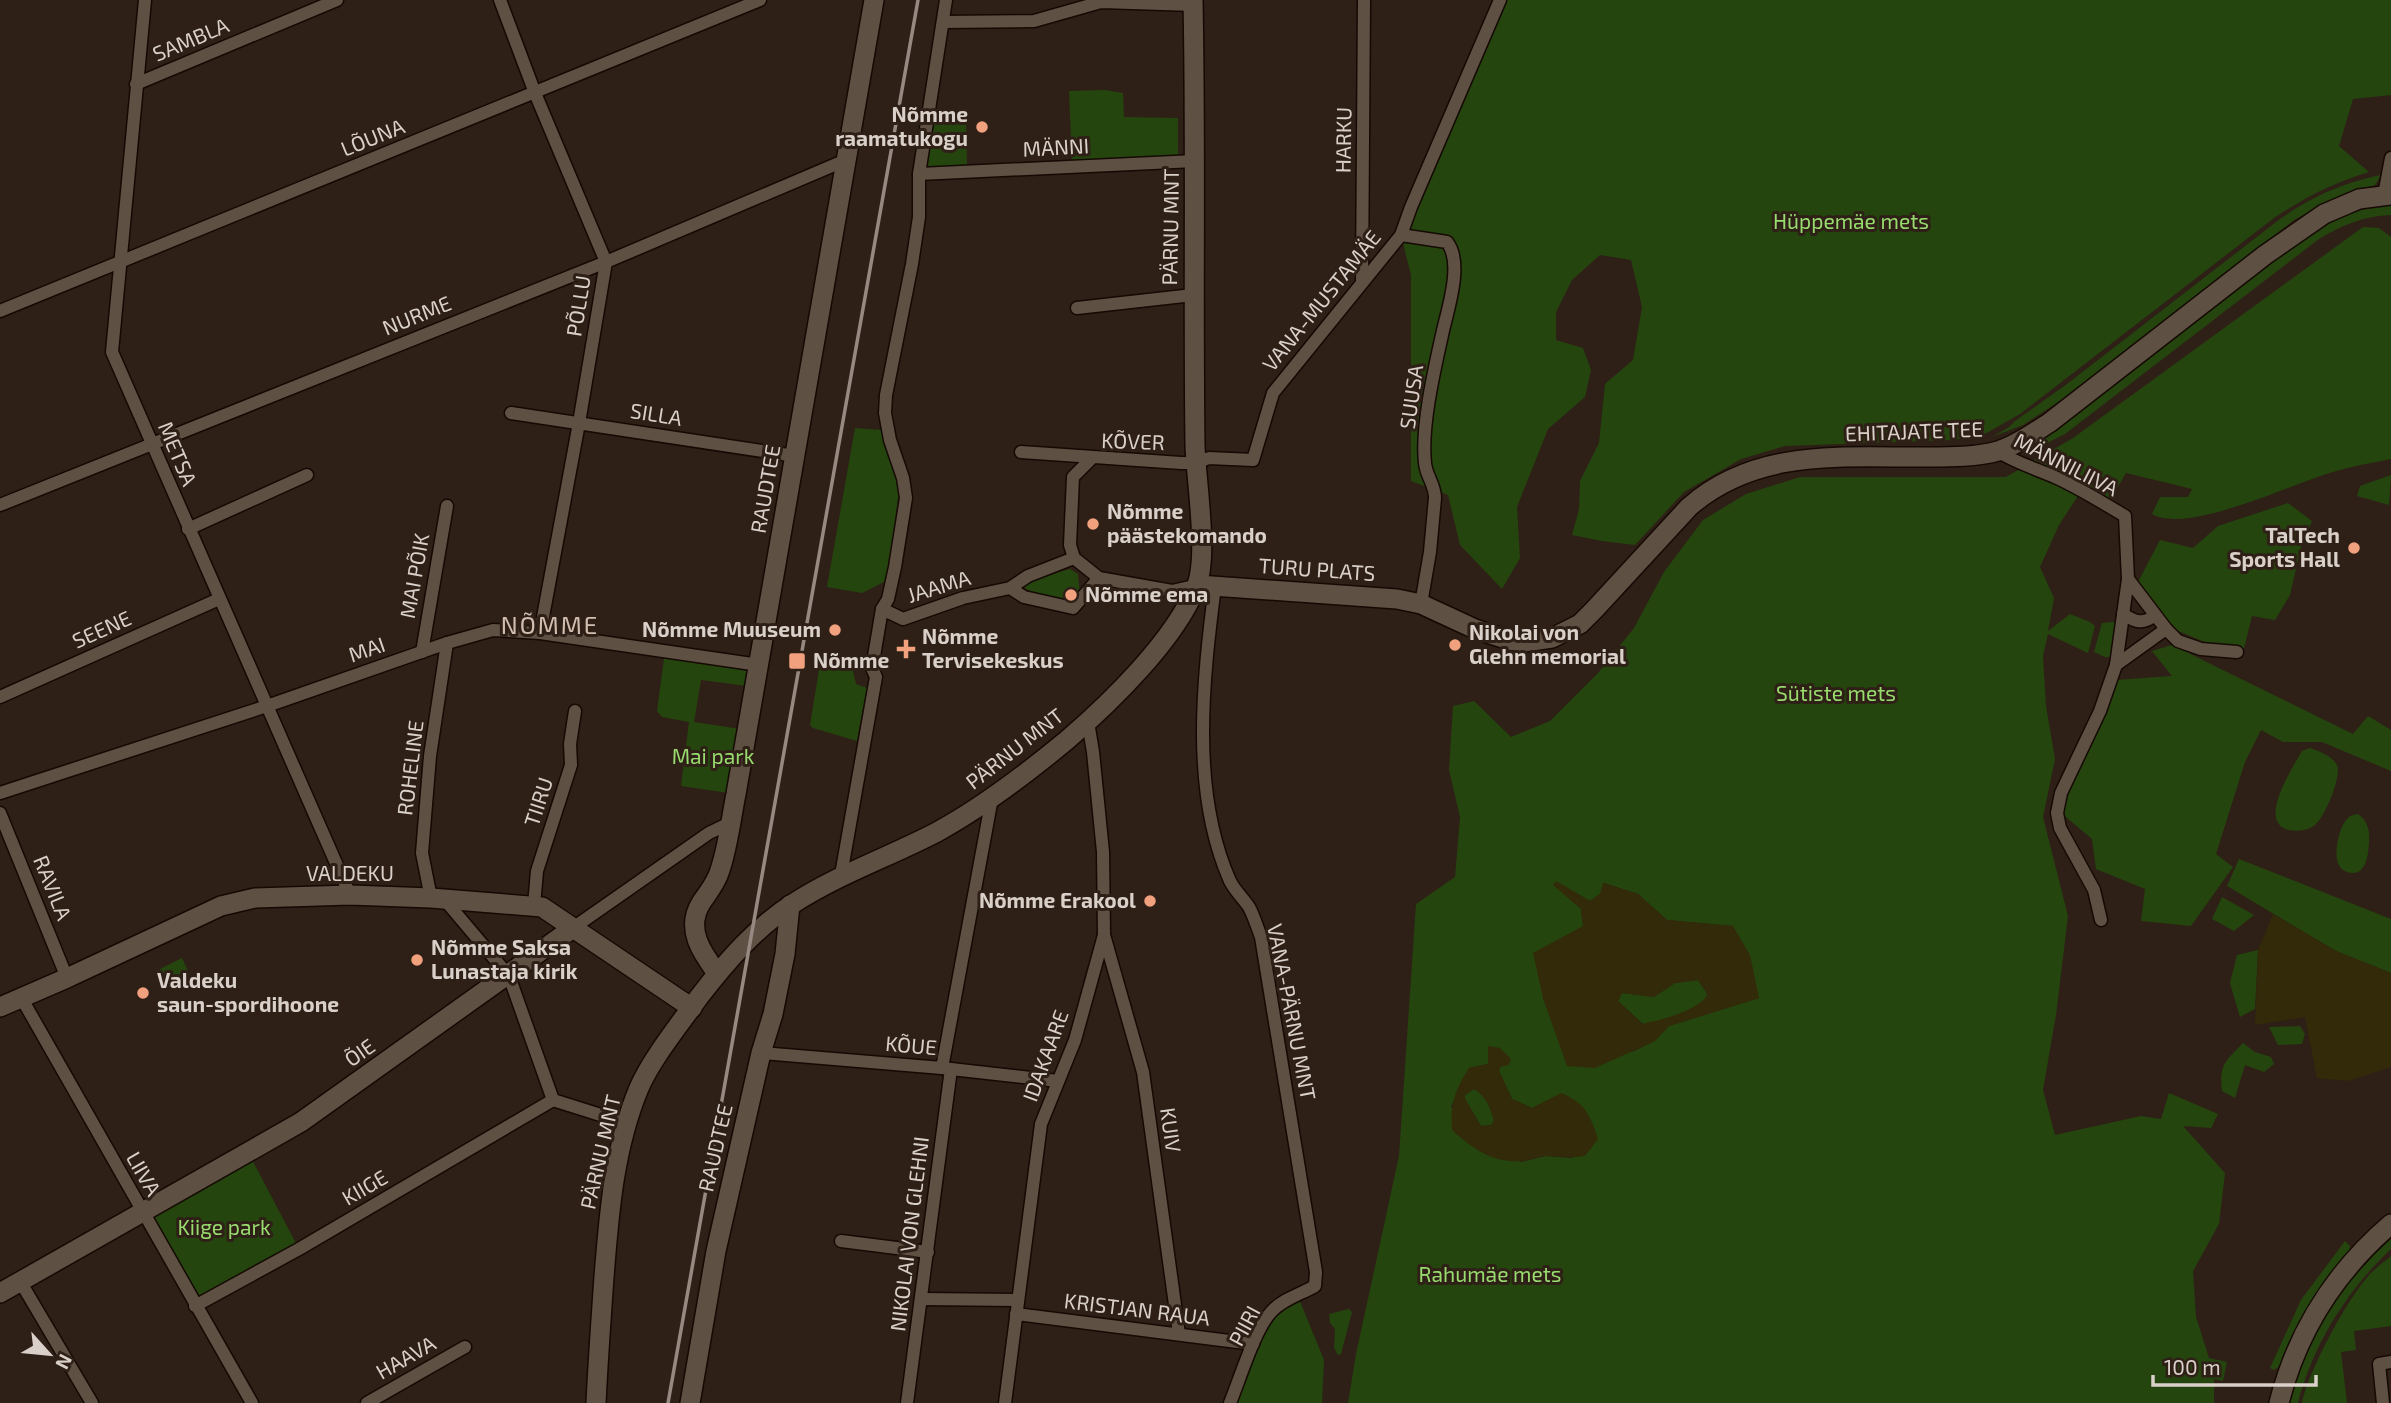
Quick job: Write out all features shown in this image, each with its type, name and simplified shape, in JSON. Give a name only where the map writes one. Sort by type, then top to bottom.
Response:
[{"type":"street","name":"METSA","points":[[145,0],[112,352],[349,895]]},
{"type":"street","name":"SAMBLA","points":[[136,83],[338,0]]},
{"type":"street","name":"PÕLLU","points":[[500,0],[535,93],[606,261],[540,633]]},
{"type":"street","name":"LÕUNA","points":[[0,311],[760,0]]},
{"type":"street","name":"RAUDTEE","points":[[718,973],[701,948],[694,927],[701,904],[716,882],[722,866],[874,0]]},
{"type":"street","points":[[841,875],[876,677],[872,668],[887,611],[906,498],[903,478],[890,440],[885,413],[886,395],[912,264],[919,217],[919,174],[946,0]]},
{"type":"street","name":"HARKU","points":[[1362,281],[1364,0]]},
{"type":"street","name":"VANA-MUSTAMÄE","points":[[1196,463],[1209,458],[1253,460],[1273,393],[1401,235],[1410,207],[1500,0]]},
{"type":"street","points":[[943,22],[1034,21],[1101,2],[1194,2]]},
{"type":"street","name":"PÄRNU MNT","points":[[596,1403],[608,1224],[615,1172],[626,1124],[641,1084],[718,973],[743,944],[790,905],[841,875],[933,834],[992,798],[1041,761],[1088,722],[1139,671],[1207,585],[1196,463],[1193,295],[1194,2]]},
{"type":"street","points":[[2388,195],[2391,158]]},
{"type":"street","name":"NURME","points":[[0,505],[606,261],[846,160]]},
{"type":"street","name":"MÄNNI","points":[[919,174],[1195,161]]},
{"type":"street","name":"EHITAJATE TEE","points":[[1426,606],[1475,629],[1509,640],[1524,642],[1552,638],[1580,624],[1689,507],[1705,493],[1731,479],[1779,462],[1804,459],[1951,457],[1997,451],[2026,438],[2049,423],[2264,255],[2324,214],[2359,199],[2388,195]]},
{"type":"street","name":"SUUSA","points":[[1401,235],[1447,242],[1454,255],[1453,284],[1432,380],[1426,440],[1425,463],[1435,490],[1426,606]]},
{"type":"street","points":[[1077,308],[1193,295]]},
{"type":"street","name":"SILLA","points":[[511,413],[795,456]]},
{"type":"street","name":"MÄNNILIIVA","points":[[1997,451],[2015,462],[2073,486],[2125,516],[2128,579]]},
{"type":"street","points":[[1021,452],[1092,458]]},
{"type":"street","name":"KÕVER","points":[[1074,558],[1070,545],[1073,477],[1092,458],[1196,463]]},
{"type":"street","points":[[188,529],[307,475]]},
{"type":"street","name":"MAI PÕIK","points":[[422,652],[447,506]]},
{"type":"street","points":[[1074,558],[1100,578],[1172,591],[1207,585]]},
{"type":"street","name":"JAAMA","points":[[887,611],[903,619],[963,598],[1010,588],[1028,576],[1074,558]]},
{"type":"street","points":[[1010,588],[1024,597],[1073,608],[1100,578]]},
{"type":"street","points":[[2101,920],[2094,890],[2060,828],[2057,813],[2061,793],[2100,711],[2116,665],[2128,579]]},
{"type":"street","points":[[2128,579],[2178,641],[2201,649],[2237,652]]},
{"type":"street","name":"TURU PLATS","points":[[1207,585],[1396,599],[1426,606]]},
{"type":"street","name":"VANA-PÄRNU MNT","points":[[1207,585],[1211,620],[1202,734],[1204,778],[1220,850],[1231,883],[1250,909],[1261,937],[1316,1272],[1315,1286]]},
{"type":"street","name":"SEENE","points":[[0,697],[219,599]]},
{"type":"street","points":[[2123,614],[2133,621],[2141,622],[2155,615]]},
{"type":"street","points":[[2116,665],[2166,629]]},
{"type":"street","name":"MAI","points":[[0,793],[493,630],[540,633],[759,665]]},
{"type":"street","name":"ROHELINE","points":[[447,643],[430,756],[422,853],[437,898],[509,976],[553,1100]]},
{"type":"street","name":"TIIRU","points":[[534,905],[537,871],[571,765],[570,744],[575,711]]},
{"type":"street","name":"IDAKAARE","points":[[1004,1403],[1041,1124],[1075,1040],[1104,935],[1102,852],[1088,722]]},
{"type":"street","name":"NIKOLAI VON GLEHNI","points":[[907,1403],[928,1252],[946,1068],[992,798]]},
{"type":"street","name":"RAVILA","points":[[0,813],[67,978]]},
{"type":"street","name":"ÕIE","points":[[0,1293],[301,1122],[709,833],[730,823]]},
{"type":"street","name":"VALDEKU","points":[[0,1007],[201,914],[234,902],[255,898],[349,895],[534,905],[549,911],[692,1008]]},
{"type":"street","name":"RAUDTEE","points":[[690,1403],[716,1251],[761,1052],[774,1014],[785,954],[790,905]]},
{"type":"street","name":"KUIV","points":[[1104,935],[1143,1072],[1179,1334]]},
{"type":"street","name":"LIIVA","points":[[22,999],[252,1403]]},
{"type":"street","name":"KÕUE","points":[[761,1052],[1058,1081]]},
{"type":"street","points":[[553,1100],[626,1124]]},
{"type":"street","name":"KIIGE","points":[[195,1306],[299,1249],[553,1100]]},
{"type":"street","points":[[2279,1403],[2300,1343],[2322,1302],[2354,1259],[2391,1224]]},
{"type":"street","points":[[841,1241],[928,1252]]},
{"type":"street","points":[[20,1281],[92,1403]]},
{"type":"street","name":"PIIRI","points":[[1230,1403],[1253,1344],[1272,1311],[1297,1294],[1315,1286]]},
{"type":"street","points":[[922,1299],[1017,1300]]},
{"type":"street","name":"KRISTJAN RAUA","points":[[1016,1314],[1253,1344]]},
{"type":"street","name":"HAAVA","points":[[367,1403],[465,1347]]},
{"type":"street","points":[[2383,1403],[2379,1364],[2391,1362]]},
{"type":"green space","name":"Hüppemäe mets","points":[[1500,0],[2391,0],[2391,95],[2353,99],[2339,146],[2369,172],[2320,191],[2274,218],[2020,414],[1983,435],[1953,440],[1785,446],[1741,459],[1684,492],[1635,545],[1572,535],[1579,509],[1580,481],[1599,443],[1605,384],[1633,360],[1642,307],[1631,260],[1600,255],[1572,280],[1556,312],[1556,340],[1583,348],[1591,370],[1585,397],[1548,429],[1517,507],[1520,558],[1502,589],[1460,545],[1448,495],[1411,481],[1411,275],[1401,235]]},
{"type":"green space","points":[[1105,90],[1123,93],[1124,117],[1178,118],[1178,156],[1072,161],[1069,91]]},
{"type":"green space","points":[[932,115],[966,115],[967,166],[924,166]]},
{"type":"green space","points":[[2381,175],[2375,185],[2335,198],[2294,220],[2072,393],[2023,425],[1992,437],[2067,384],[2280,219],[2328,191]]},
{"type":"green space","points":[[2391,203],[2391,215],[2354,222],[2319,239],[2065,434],[2033,450],[2027,449],[2295,243],[2341,217]]},
{"type":"green space","name":"Sütiste mets","points":[[2363,227],[2379,228],[2391,237],[2391,459],[2340,470],[2241,505],[2190,518],[2168,519],[2152,514],[2160,497],[2188,497],[2192,489],[2126,473],[2111,499],[2085,485],[2059,525],[2040,567],[2054,598],[2048,631],[2070,614],[2095,626],[2088,653],[2048,634],[2043,656],[2046,706],[2055,759],[2043,817],[2068,916],[2056,1015],[2043,1090],[2055,1135],[2141,1116],[2161,1119],[2169,1093],[2218,1114],[2211,1128],[2183,1126],[2225,1173],[2219,1224],[2193,1271],[2196,1317],[2209,1358],[2227,1362],[2223,1381],[2214,1379],[2214,1403],[1348,1403],[1399,1156],[1416,904],[1455,877],[1460,817],[1449,770],[1453,706],[1474,701],[1511,737],[1550,721],[1598,673],[1634,628],[1664,572],[1703,520],[1746,494],[1800,477],[2006,477],[2073,438]],"holes":[[[1556,882],[1590,901],[1600,894],[1604,883],[1638,894],[1667,920],[1733,926],[1759,998],[1669,1026],[1654,1041],[1634,1051],[1568,1066],[1543,998],[1583,926],[1581,909]],[[1488,1064],[1500,1067],[1499,1071],[1512,1099],[1532,1108],[1561,1094],[1573,1158],[1545,1156],[1521,1162],[1451,1107],[1469,1068]]]},
{"type":"green space","points":[[855,428],[882,430],[899,489],[888,580],[862,593],[827,587]]},
{"type":"green space","points":[[2391,475],[2389,505],[2357,496],[2360,486]]},
{"type":"green space","points":[[2288,503],[2312,521],[2301,547],[2290,595],[2275,620],[2252,616],[2244,648],[2214,646],[2174,629],[2138,582],[2160,540],[2193,548],[2218,526]]},
{"type":"green space","points":[[1070,569],[1078,574],[1079,594],[1074,599],[1052,598],[1025,588],[1028,581]]},
{"type":"green space","points":[[2113,622],[2122,628],[2116,657],[2105,657],[2094,652],[2102,623]]},
{"type":"green space","points":[[2172,645],[2353,734],[2368,716],[2391,730],[2391,771],[2322,742],[2283,742],[2261,730],[2245,762],[2216,854],[2233,867],[2191,926],[2141,921],[2145,889],[2096,869],[2092,839],[2060,812],[2116,680],[2172,676],[2152,651]]},
{"type":"green space","name":"Mai park","points":[[665,651],[759,665],[755,687],[701,680],[694,722],[747,730],[736,794],[681,786],[689,722],[662,717],[657,711]]},
{"type":"green space","points":[[820,664],[853,671],[856,684],[867,688],[857,741],[810,725]]},
{"type":"green space","points":[[2310,748],[2329,756],[2337,765],[2335,787],[2315,825],[2303,830],[2289,830],[2280,825],[2276,817],[2276,806],[2285,781],[2302,751]]},
{"type":"green space","points":[[2358,814],[2368,827],[2369,843],[2365,865],[2353,873],[2340,866],[2337,847],[2345,822],[2350,816]]},
{"type":"green space","points":[[2239,859],[2391,919],[2391,973],[2336,951],[2227,886]]},
{"type":"green space","points":[[2222,897],[2254,915],[2234,931],[2212,919]]},
{"type":"green space","points":[[2258,950],[2255,1009],[2240,1017],[2230,983],[2237,955]]},
{"type":"green space","points":[[182,958],[192,979],[170,990],[160,969]]},
{"type":"green space","points":[[1698,980],[1708,995],[1703,1001],[1679,1015],[1660,1020],[1643,1024],[1618,1001],[1622,993],[1654,997],[1675,983]]},
{"type":"green space","points":[[2300,1026],[2305,1034],[2302,1044],[2278,1045],[2269,1027]]},
{"type":"green space","points":[[2243,1043],[2255,1052],[2271,1057],[2274,1064],[2264,1072],[2245,1065],[2235,1098],[2222,1091],[2222,1074],[2228,1059]]},
{"type":"green space","points":[[1474,1089],[1489,1106],[1494,1121],[1491,1125],[1481,1126],[1465,1099],[1465,1095]]},
{"type":"green space","name":"Kiige park","points":[[248,1152],[299,1249],[195,1306],[142,1212]]},
{"type":"green space","points":[[2391,1236],[2391,1249],[2346,1300],[2322,1340],[2298,1403],[2288,1403],[2305,1352],[2322,1317],[2352,1273]]},
{"type":"green space","points":[[2345,1241],[2350,1246],[2349,1251],[2310,1306],[2280,1366],[2274,1370],[2270,1368],[2301,1300]]},
{"type":"green space","points":[[2391,1256],[2391,1326],[2354,1331],[2356,1350],[2341,1352],[2347,1403],[2302,1403],[2312,1372],[2340,1317],[2370,1274]]},
{"type":"green space","points":[[1297,1294],[1324,1360],[1322,1403],[1230,1403],[1272,1311]]},
{"type":"green space","points":[[1349,1309],[1352,1312],[1341,1354],[1338,1355],[1334,1348],[1335,1329],[1330,1323],[1329,1314]]},
{"type":"sand","points":[[1556,881],[1590,901],[1600,894],[1603,883],[1638,894],[1667,920],[1733,926],[1750,955],[1759,998],[1669,1026],[1655,1041],[1595,1068],[1567,1066],[1543,998],[1533,953],[1583,926],[1581,909],[1553,885]],"holes":[[[1698,980],[1708,994],[1688,1010],[1642,1024],[1618,1001],[1622,993],[1654,997],[1675,983]]]},
{"type":"sand","points":[[2273,914],[2336,951],[2391,973],[2391,1067],[2348,1081],[2317,1078],[2305,1017],[2255,1025],[2258,950]]},
{"type":"sand","points":[[1488,1046],[1500,1048],[1511,1059],[1509,1065],[1500,1067],[1499,1071],[1512,1099],[1532,1108],[1561,1093],[1576,1101],[1590,1117],[1598,1139],[1585,1156],[1500,1160],[1467,1143],[1452,1130],[1453,1105],[1464,1076],[1469,1068],[1488,1064]],"holes":[[[1473,1089],[1491,1111],[1494,1121],[1491,1125],[1481,1126],[1465,1099],[1465,1095]]]},
{"type":"railway","points":[[668,1403],[918,0]]},
{"type":"place","name":"Nõmme raamatukogu","points":[[982,127]]},
{"type":"place","name":"Nõmme päästekomando","points":[[1093,524]]},
{"type":"place","name":"TalTech Sports Hall","points":[[2354,548]]},
{"type":"place","name":"Nõmme ema","points":[[1071,595]]},
{"type":"place","name":"Nõmme Muuseum","points":[[835,630]]},
{"type":"place","name":"Nikolai von Glehn memorial","points":[[1455,645]]},
{"type":"place","name":"Nõmme Tervisekeskus","points":[[906,649]]},
{"type":"place","name":"Nõmme","points":[[797,661]]},
{"type":"place","name":"Nõmme Erakool","points":[[1150,901]]},
{"type":"place","name":"Nõmme Saksa Lunastaja kirik","points":[[417,960]]},
{"type":"place","name":"Valdeku saun-spordihoone","points":[[143,993]]},
{"type":"district","name":"NÕMME","points":[[550,626]]},
{"type":"park label","name":"Rahumäe mets","points":[[1490,1275]]}]
